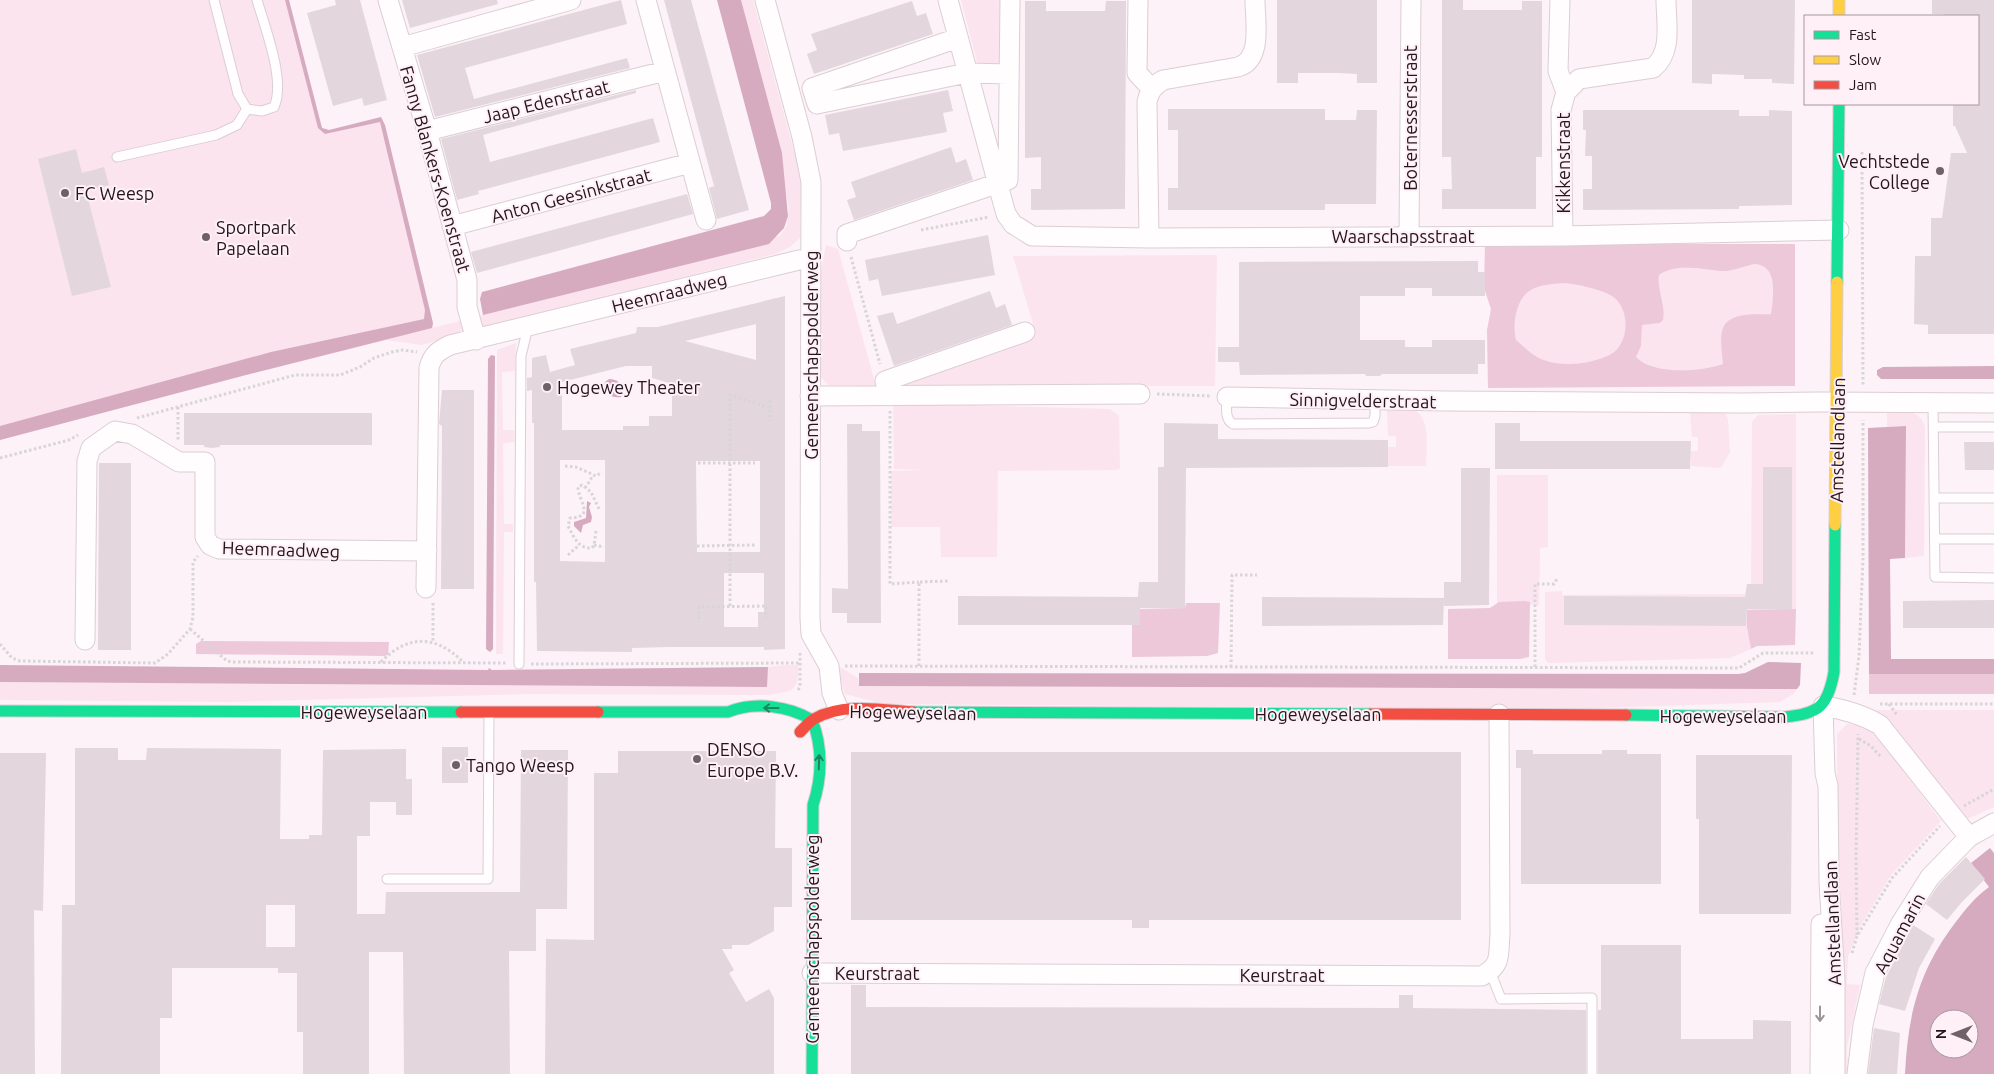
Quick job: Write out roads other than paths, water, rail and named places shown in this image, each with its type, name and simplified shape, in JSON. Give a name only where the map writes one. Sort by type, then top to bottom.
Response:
[{"type":"main road","points":[[1839,0],[1839,15]]},
{"type":"main road","name":"Amstellandlaan","points":[[1823,706],[1829,698],[1834,672],[1838,402],[1839,105]]},
{"type":"main road","name":"Hogeweyselaan","points":[[789,724],[803,737],[812,720],[839,710],[868,709],[945,713],[1499,714],[1785,717],[1813,713],[1823,706]]},
{"type":"main road","name":"Hogeweyselaan","points":[[0,711],[728,712],[734,708],[780,708],[797,711],[812,720]]},
{"type":"main road","name":"Hogeweyselaan","points":[[728,712],[734,719],[744,719]]},
{"type":"main road","name":"Gemeenschapspolderweg","points":[[812,720],[817,729],[819,757],[818,794],[813,805],[812,1074]]},
{"type":"main road","name":"Gemeenschapspolderweg","points":[[807,776],[808,794],[813,805]]},
{"type":"street","name":"Fanny Blankers-Koenstraat","points":[[388,0],[427,131],[467,280],[467,307],[476,340]]},
{"type":"street","points":[[402,48],[571,0]]},
{"type":"street","points":[[646,0],[706,220]]},
{"type":"street","name":"Gemeenschapspolderweg","points":[[765,0],[793,103],[811,182],[811,634],[829,666],[832,693],[839,710]]},
{"type":"street","name":"Waarschapsstraat","points":[[948,0],[1006,214],[1013,224],[1032,236],[1149,238],[1563,236],[1839,230]]},
{"type":"street","points":[[847,241],[847,234],[1008,180],[1010,0]]},
{"type":"street","points":[[1138,0],[1137,73],[1152,89]]},
{"type":"street","points":[[1149,238],[1147,102],[1152,89],[1163,80],[1238,68],[1248,62],[1254,52],[1255,0]]},
{"type":"street","name":"Boternesserstraat","points":[[1409,236],[1411,0]]},
{"type":"street","name":"Kikkenstraat","points":[[1560,0],[1558,71],[1566,92]]},
{"type":"street","name":"Kikkenstraat","points":[[1563,236],[1562,110],[1566,92],[1579,79],[1654,68],[1660,63],[1666,48],[1666,0]]},
{"type":"street","points":[[958,38],[812,88],[817,104],[967,73],[1009,74]]},
{"type":"street","name":"Jaap Edenstraat","points":[[427,131],[665,71]]},
{"type":"street","points":[[793,103],[814,95]]},
{"type":"street","name":"Anton Geesinkstraat","points":[[452,226],[690,163]]},
{"type":"street","name":"Heemraadweg","points":[[85,640],[87,461],[91,448],[114,431],[132,434],[179,462],[205,462],[205,537],[210,545],[219,549],[427,551],[429,368],[432,358],[438,351],[450,346],[799,260],[811,259]]},
{"type":"street","points":[[887,389],[1025,332]]},
{"type":"street","points":[[810,396],[887,389],[1140,394]]},
{"type":"street","name":"Sinnigvelderstraat","points":[[1226,397],[1743,404],[1838,402],[1994,403]]},
{"type":"street","points":[[426,588],[427,551]]},
{"type":"street","points":[[1823,706],[1841,709],[1880,725],[1969,837]]},
{"type":"street","name":"Amstellandlaan","points":[[1823,706],[1825,773],[1828,786],[1829,882],[1835,979],[1835,1074]]},
{"type":"street","points":[[1490,971],[1497,964],[1500,935],[1499,714]]},
{"type":"street","name":"Amstellandlaan","points":[[1820,1074],[1821,787],[1825,773]]},
{"type":"street","name":"Aquamarin","points":[[1857,1074],[1863,1025],[1875,973],[1900,923],[1930,877],[1969,837],[1994,822]]},
{"type":"street","name":"Keurstraat","points":[[812,973],[1482,976],[1490,971]]},
{"type":"lane","points":[[214,0],[238,94],[247,109]]},
{"type":"lane","points":[[247,109],[262,111],[274,106],[277,98],[278,81],[257,0]]},
{"type":"lane","points":[[117,157],[216,135],[237,125],[247,109]]},
{"type":"lane","points":[[519,664],[521,356],[528,327]]},
{"type":"lane","points":[[1226,397],[1226,417],[1233,424],[1369,423],[1373,422],[1376,416],[1375,400]]},
{"type":"lane","points":[[1934,403],[1935,577],[1994,578]]},
{"type":"lane","points":[[1934,427],[1994,427]]},
{"type":"lane","points":[[1934,498],[1994,498]]},
{"type":"lane","points":[[1935,539],[1994,539]]},
{"type":"lane","points":[[387,879],[488,879],[489,711]]},
{"type":"lane","points":[[1490,971],[1501,999],[1592,998],[1592,1074]]},
{"type":"place","name":"Vechtstede College","points":[[1940,171]]},
{"type":"place","name":"FC Weesp","points":[[65,193]]},
{"type":"place","name":"Sportpark Papelaan","points":[[206,237]]},
{"type":"place","name":"Hogewey Theater","points":[[547,387]]},
{"type":"place","name":"DENSO Europe B.V.","points":[[697,759]]},
{"type":"place","name":"Tango Weesp","points":[[456,765]]}]
